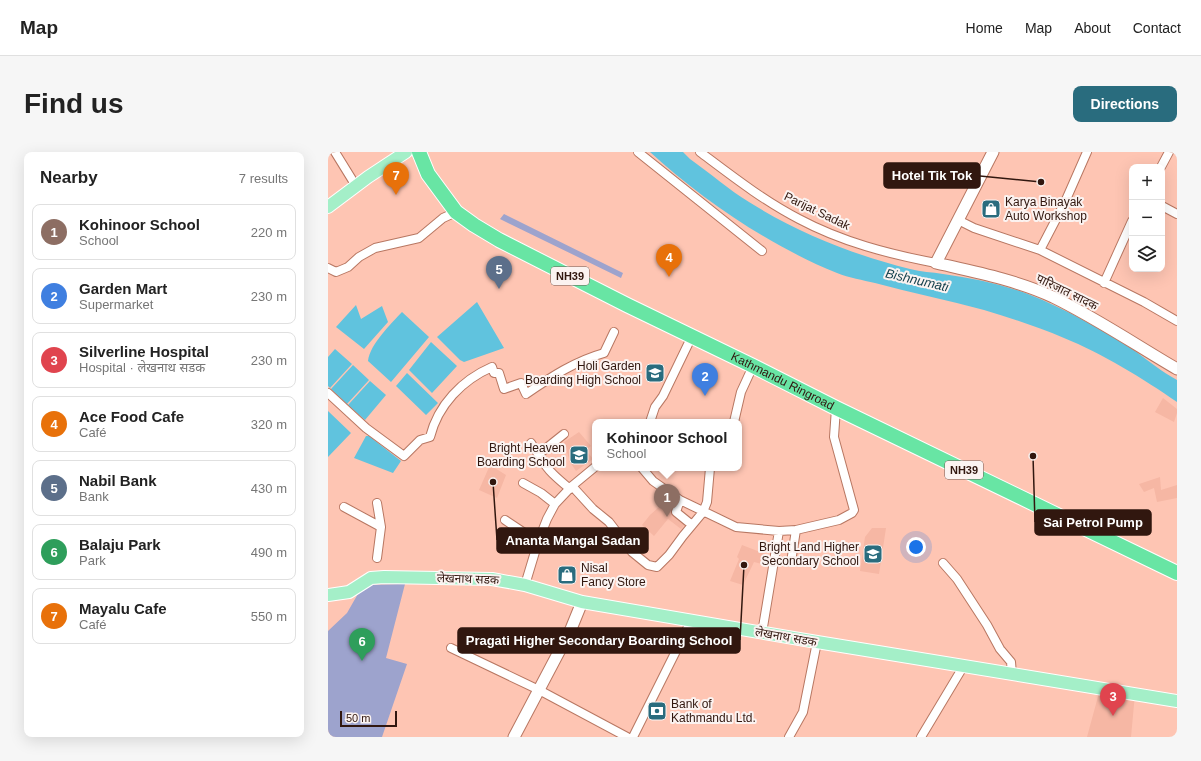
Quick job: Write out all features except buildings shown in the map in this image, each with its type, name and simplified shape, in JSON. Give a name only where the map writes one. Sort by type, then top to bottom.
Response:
[{"type":"highway","name":"Kathmandu Ringroad","points":[[419,152],[428,174],[456,212],[499,240],[836,408],[1177,573]]},
{"type":"main road","points":[[328,207],[406,152]]},
{"type":"main road","name":"लेखनाथ सडक","points":[[328,595],[349,592],[372,578],[384,576],[492,579],[525,585],[582,602],[963,667],[1177,701]]},
{"type":"street","points":[[335,152],[356,186]]},
{"type":"street","points":[[638,152],[762,251]]},
{"type":"street","name":"Parijat Sadak","points":[[700,152],[727,172],[800,220],[859,245],[891,254],[936,262]]},
{"type":"street","points":[[936,262],[993,152]]},
{"type":"street","points":[[1040,250],[1065,202],[1087,152]]},
{"type":"street","points":[[1163,164],[1169,152]]},
{"type":"street","points":[[1165,208],[1177,214]]},
{"type":"street","points":[[328,268],[336,272],[348,268],[359,258],[375,248],[419,238],[443,218],[456,212]]},
{"type":"street","points":[[958,220],[974,228],[1040,250],[1144,302],[1177,322]]},
{"type":"street","points":[[1104,283],[1129,228]]},
{"type":"street","name":"पारिजात सादक","points":[[936,262],[1003,279],[1052,297],[1088,316],[1177,369]]},
{"type":"street","points":[[328,393],[366,428],[404,456],[420,440],[430,437],[436,417],[460,387],[476,374],[492,367],[494,373],[499,373],[504,389],[521,383],[526,394],[570,366],[588,357],[604,352],[614,332]]},
{"type":"street","points":[[651,419],[692,336]]},
{"type":"street","points":[[735,419],[741,392],[753,366]]},
{"type":"street","points":[[645,471],[653,481],[680,500],[736,527],[779,531],[796,530],[839,520],[852,513],[854,510],[834,437],[836,408]]},
{"type":"street","points":[[539,454],[564,434]]},
{"type":"street","points":[[531,443],[554,476],[571,487],[593,509],[609,522],[632,552],[648,565],[657,567],[669,555],[703,512],[707,502],[710,471]]},
{"type":"street","points":[[525,585],[538,542],[555,504],[571,487],[592,470]]},
{"type":"street","points":[[523,483],[541,493],[555,504]]},
{"type":"street","points":[[680,500],[676,512],[692,525]]},
{"type":"street","points":[[377,503],[380,527],[377,558]]},
{"type":"street","points":[[344,507],[380,527]]},
{"type":"street","points":[[505,520],[538,542]]},
{"type":"street","points":[[791,562],[796,530]]},
{"type":"street","points":[[762,633],[779,531]]},
{"type":"street","points":[[943,563],[957,579],[1000,649],[1011,662],[1012,674]]},
{"type":"street","points":[[514,737],[571,629],[582,602]]},
{"type":"street","points":[[633,737],[691,621]]},
{"type":"street","points":[[789,737],[803,712],[817,642]]},
{"type":"street","points":[[451,648],[539,690],[627,737]]},
{"type":"street","points":[[921,737],[963,667]]},
{"type":"shaded area","points":[[504,214],[623,273],[621,278],[500,219]]},
{"type":"shaded area","points":[[1163,398],[1177,409],[1174,422],[1155,412]]},
{"type":"shaded area","name":"Bright Heaven Boarding School","points":[[579,432],[591,446],[586,450],[592,460],[576,471],[570,462],[564,442]]},
{"type":"shaded area","points":[[490,465],[506,475],[497,498],[479,490]]},
{"type":"shaded area","points":[[1160,477],[1161,490],[1177,485],[1177,498],[1157,502],[1154,488],[1144,492],[1139,484]]},
{"type":"shaded area","points":[[669,498],[689,520],[681,529],[668,519],[654,536],[642,525],[650,515]]},
{"type":"shaded area","name":"Bright Land Higher Secondary School","points":[[872,528],[886,528],[879,574],[860,571],[865,537]]},
{"type":"shaded area","points":[[742,545],[773,557],[770,566],[754,562],[743,585],[730,581],[739,559],[737,557]]},
{"type":"shaded area","points":[[405,584],[386,658],[407,664],[382,737],[328,737],[328,631],[347,613],[363,585]]},
{"type":"shaded area","points":[[1100,689],[1135,694],[1131,737],[1087,737]]},
{"type":"water","name":"Bishnumati","points":[[650,152],[683,152],[690,159],[749,202],[787,224],[847,250],[914,270],[965,277],[997,284],[1018,290],[1056,306],[1109,335],[1177,380],[1177,402],[1151,384],[1107,359],[1078,344],[1044,330],[984,310],[846,276],[812,262],[763,236],[715,205],[692,188]]},
{"type":"water","points":[[477,302],[504,348],[464,362],[460,360],[437,337]]},
{"type":"water","points":[[356,305],[361,319],[382,306],[388,322],[364,349],[336,327]]},
{"type":"water","points":[[402,312],[429,337],[391,382],[368,361],[377,341]]},
{"type":"water","points":[[431,342],[457,366],[432,393],[409,370]]},
{"type":"water","points":[[335,349],[352,364],[330,388],[328,386],[328,357]]},
{"type":"water","points":[[353,365],[369,380],[347,404],[331,389]]},
{"type":"water","points":[[407,373],[438,403],[426,415],[396,386]]},
{"type":"water","points":[[370,381],[386,395],[365,420],[348,405]]},
{"type":"water","points":[[328,411],[351,433],[328,457]]},
{"type":"water","points":[[366,436],[369,436],[401,461],[393,473],[354,458]]},
{"type":"place","name":"Hotel Tik Tok","points":[[1041,182]]},
{"type":"place","name":"Mayalu Cafe","points":[[396,195]]},
{"type":"place","name":"Karya Binayak Auto Workshop","points":[[991,209]]},
{"type":"place","name":"Ace Food Cafe","points":[[669,277]]},
{"type":"place","name":"Nabil Bank","points":[[499,289]]},
{"type":"place","name":"Holi Garden Boarding High School","points":[[655,373]]},
{"type":"place","name":"Garden Mart","points":[[705,396]]},
{"type":"place","name":"Bright Heaven Boarding School","points":[[579,455]]},
{"type":"place","name":"Sai Petrol Pump","points":[[1033,456]]},
{"type":"place","name":"Ananta Mangal Sadan","points":[[493,482]]},
{"type":"place","name":"Kohinoor School","points":[[667,517]]},
{"type":"place","name":"Bright Land Higher Secondary School","points":[[873,554]]},
{"type":"place","name":"Pragati Higher Secondary Boarding School","points":[[744,565]]},
{"type":"place","name":"Nisal Fancy Store","points":[[567,575]]},
{"type":"place","name":"Balaju Park","points":[[362,661]]},
{"type":"place","name":"Bank of Kathmandu Ltd.","points":[[657,711]]},
{"type":"place","name":"Silverline Hospital","points":[[1113,716]]}]
